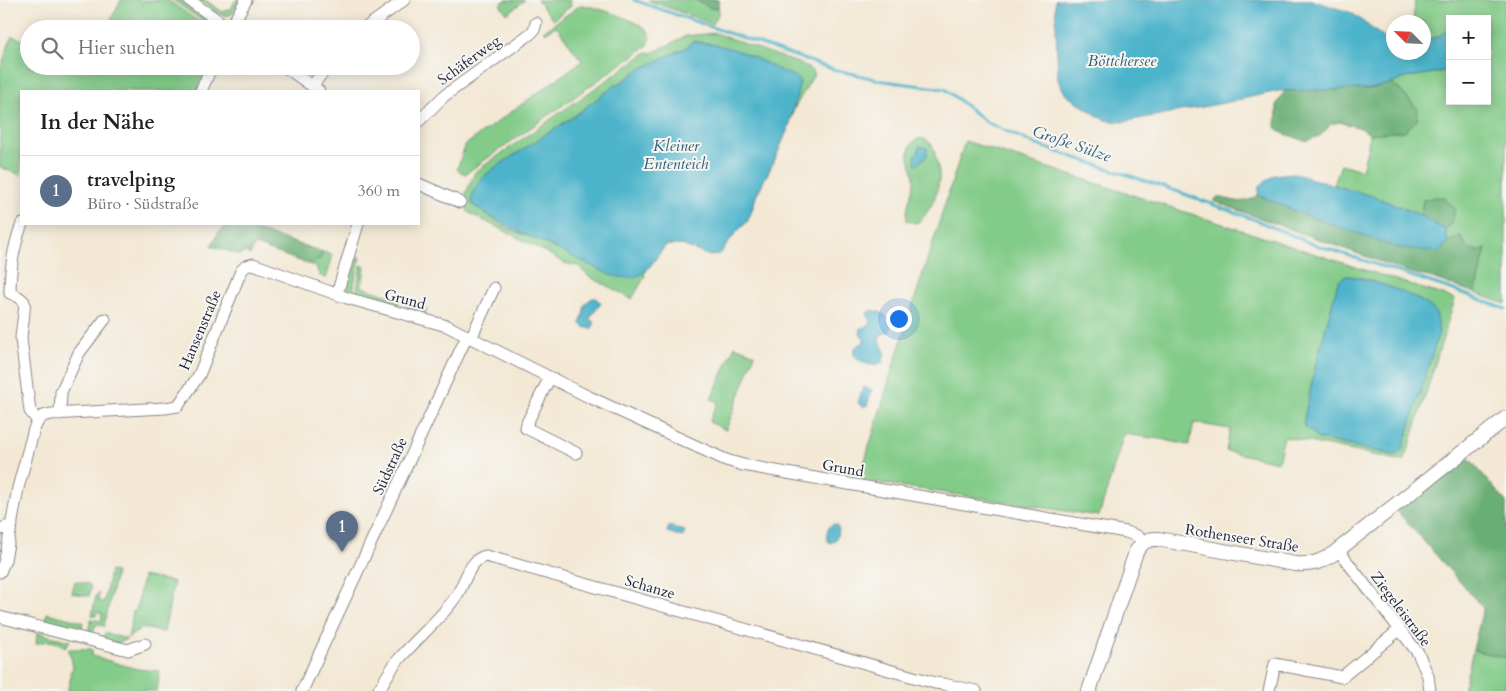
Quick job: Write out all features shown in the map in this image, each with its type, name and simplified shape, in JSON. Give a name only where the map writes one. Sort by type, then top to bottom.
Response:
[{"type":"street","points":[[189,0],[217,20]]},
{"type":"street","points":[[235,20],[246,0]]},
{"type":"street","points":[[376,20],[404,0]]},
{"type":"street","name":"Schäferweg","points":[[420,120],[444,96],[530,34],[534,30],[536,23]]},
{"type":"street","points":[[201,90],[208,75]]},
{"type":"street","points":[[296,75],[316,90],[324,75]]},
{"type":"street","points":[[420,184],[460,202]]},
{"type":"street","points":[[0,572],[5,560],[24,466],[38,421],[30,411],[22,340],[25,306],[21,299],[10,293],[10,276],[15,244],[22,225]]},
{"type":"street","points":[[337,294],[358,225]]},
{"type":"street","name":"Grund","points":[[246,266],[253,264],[262,266],[337,294],[436,322],[721,459],[743,465],[1126,532],[1136,536],[1143,542]]},
{"type":"street","name":"Hansenstraße","points":[[38,421],[43,416],[51,414],[178,406],[199,375],[237,280],[241,271],[246,266]]},
{"type":"street","name":"Südstraße","points":[[302,691],[494,288]]},
{"type":"street","points":[[60,414],[61,392],[79,354],[105,319]]},
{"type":"street","points":[[550,377],[526,428],[576,453]]},
{"type":"street","name":"Rothenseer Straße","points":[[1143,542],[1158,540],[1307,565],[1318,562],[1338,550],[1506,418]]},
{"type":"street","points":[[0,529],[12,525]]},
{"type":"street","points":[[1088,691],[1136,552],[1143,542]]},
{"type":"street","name":"Ziegeleistraße","points":[[1338,550],[1418,653],[1428,676],[1430,691]]},
{"type":"street","name":"Schanze","points":[[378,691],[399,659],[451,604],[477,559],[486,556],[934,683],[976,691]]},
{"type":"street","points":[[0,617],[128,650],[145,644]]},
{"type":"street","points":[[1269,691],[1275,664],[1342,677],[1399,630]]},
{"type":"green space","points":[[121,0],[168,0],[196,20],[111,20]]},
{"type":"green space","points":[[173,0],[182,0],[208,20],[201,20]]},
{"type":"green space","points":[[199,0],[205,0],[223,12],[231,8],[236,0],[241,0],[232,14],[223,15],[214,12]]},
{"type":"green space","points":[[506,0],[525,0],[507,14],[500,4]]},
{"type":"green space","points":[[537,0],[570,0],[571,6],[553,20]]},
{"type":"green space","points":[[648,0],[718,0],[719,13],[712,24]]},
{"type":"green space","points":[[696,0],[718,0],[718,8],[711,8]]},
{"type":"green space","points":[[1415,0],[1506,0],[1506,304],[1475,293],[1486,249],[1478,251],[1468,249],[1460,236],[1448,242],[1445,229],[1451,225],[1423,200],[1421,215],[1372,196],[1334,185],[1341,164],[1362,170],[1369,134],[1405,131],[1418,109],[1393,83],[1405,78],[1446,71],[1446,105],[1491,105],[1491,15],[1446,15],[1446,31],[1438,37],[1431,38],[1431,15],[1414,15]]},
{"type":"green space","points":[[581,5],[616,15],[644,27],[650,35],[647,46],[465,174],[457,170],[465,145],[582,61],[556,26],[545,33],[543,31]]},
{"type":"green space","name":"Kleiner Ententeich","points":[[715,33],[801,64],[814,72],[794,109],[789,126],[756,196],[747,222],[733,236],[720,254],[710,256],[682,245],[666,245],[644,274],[645,276],[632,299],[588,276],[578,266],[564,263],[469,213],[466,208],[468,201],[466,193],[475,172],[647,52],[652,53],[686,36]],"holes":[[[692,41],[709,43],[555,249],[507,227],[472,204],[490,171],[573,117],[614,86],[638,70],[687,47]]]},
{"type":"green space","points":[[12,36],[20,39],[20,75],[204,75],[197,90],[20,90],[20,175],[0,167],[0,70]]},
{"type":"green space","points":[[1393,83],[1418,109],[1417,120],[1405,131],[1369,134],[1361,128],[1339,122],[1331,124],[1320,136],[1305,141],[1280,132],[1276,127],[1277,103],[1285,91],[1370,89]]},
{"type":"green space","points":[[922,138],[929,141],[934,149],[939,170],[939,181],[930,208],[917,223],[907,221],[908,206],[914,182],[909,155],[910,148],[915,140]]},
{"type":"green space","points":[[965,141],[1455,299],[1409,448],[1403,461],[1284,437],[1278,462],[1226,451],[1230,429],[1194,423],[1189,445],[1124,434],[1099,516],[859,480]],"holes":[[[1347,276],[1364,278],[1420,300],[1429,306],[1439,332],[1403,448],[1400,453],[1394,455],[1316,438],[1313,433],[1304,427],[1314,372],[1338,281]]]},
{"type":"green space","points":[[1258,195],[1295,211],[1439,252],[1448,242],[1461,236],[1468,249],[1478,251],[1486,248],[1475,293],[1429,277],[1411,273],[1213,201],[1217,197],[1233,201],[1243,201]]},
{"type":"green space","points":[[1444,197],[1455,209],[1451,225],[1445,229],[1421,215],[1423,200]]},
{"type":"green space","points":[[226,225],[244,226],[323,252],[320,259],[311,265],[255,245],[250,255],[246,252],[240,255],[211,246],[218,233]]},
{"type":"green space","points":[[323,252],[333,255],[326,279],[319,275],[316,267],[311,265],[320,259]]},
{"type":"green space","points":[[353,257],[360,257],[353,295],[350,294],[348,289],[347,280]]},
{"type":"green space","points":[[361,265],[365,267],[362,287],[400,300],[397,307],[356,296]]},
{"type":"green space","points":[[408,303],[427,309],[425,315],[406,309]]},
{"type":"green space","points":[[735,346],[755,354],[726,430],[709,422],[718,402],[711,399]]},
{"type":"green space","points":[[1469,458],[1506,502],[1506,658],[1473,650],[1483,608],[1397,511]]},
{"type":"green space","points":[[110,571],[116,572],[104,626],[95,626],[93,634],[88,633],[91,619],[101,621],[102,614],[97,612],[96,616],[92,615],[96,595],[99,593],[98,601],[104,602]]},
{"type":"green space","points":[[143,576],[174,582],[164,632],[142,628],[128,638],[133,611],[136,611]]},
{"type":"green space","points":[[75,581],[89,584],[91,588],[89,596],[72,593]]},
{"type":"green space","points":[[47,613],[83,622],[81,632],[45,623]]},
{"type":"green space","points":[[37,633],[70,641],[65,647],[51,641],[36,644]]},
{"type":"green space","points":[[105,633],[127,639],[118,643],[103,640]]},
{"type":"green space","points":[[69,649],[92,649],[92,656],[137,669],[160,671],[157,691],[69,691],[70,672],[73,668]]},
{"type":"green space","points":[[1473,650],[1506,658],[1506,691],[1463,691]]},
{"type":"water","name":"Böttchersee","points":[[1055,0],[1311,0],[1352,13],[1386,40],[1386,60],[1431,60],[1431,38],[1438,37],[1446,31],[1446,71],[1405,78],[1370,89],[1278,91],[1122,122],[1104,120],[1066,95],[1058,80]]},
{"type":"water","name":"Kleiner Ententeich","points":[[692,41],[724,46],[744,53],[793,76],[800,82],[789,126],[756,196],[747,222],[733,236],[720,254],[710,256],[682,245],[666,245],[649,267],[638,276],[622,277],[610,275],[519,232],[472,204],[474,190],[490,171],[573,117],[638,70],[687,47]]},
{"type":"water","points":[[919,146],[927,148],[927,156],[916,165],[915,155],[918,153]]},
{"type":"water","points":[[1292,173],[1372,196],[1421,215],[1445,229],[1448,242],[1439,252],[1395,247],[1295,211],[1258,195],[1259,186],[1274,175]]},
{"type":"water","points":[[1347,276],[1381,284],[1409,295],[1431,307],[1437,315],[1439,332],[1403,448],[1400,453],[1394,455],[1316,438],[1313,433],[1304,427],[1314,372],[1337,286],[1340,280]]},
{"type":"water","points":[[593,298],[596,298],[601,303],[590,318],[594,322],[591,329],[584,327],[580,323],[585,305]]},
{"type":"water","points":[[872,310],[884,314],[890,323],[889,332],[882,334],[879,339],[885,352],[883,362],[875,365],[859,360],[855,357],[854,353],[857,346],[864,342],[864,338],[860,334],[861,328],[870,325],[871,322],[867,313]]},
{"type":"water","points":[[863,387],[872,390],[867,406],[862,406],[858,403]]},
{"type":"water","points":[[833,524],[837,525],[839,530],[835,541],[830,543],[827,539],[827,533]]},
{"type":"water","points":[[669,526],[685,531],[683,537],[667,532]]},
{"type":"waterway","name":"Große Sülze","points":[[634,0],[832,69],[884,81],[945,89],[986,122],[1037,145],[1179,192],[1258,221],[1310,243],[1506,309]]},
{"type":"place","name":"travelping","points":[[342,552]]}]
